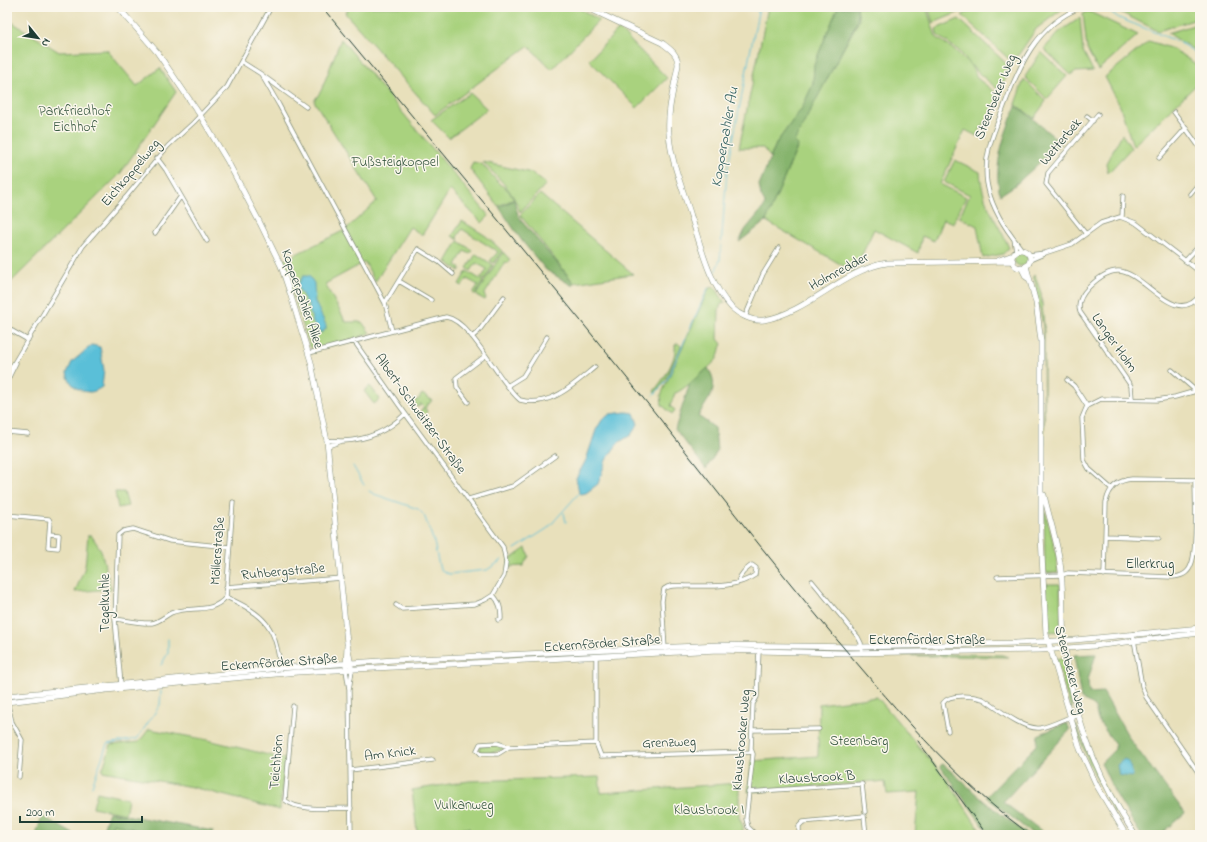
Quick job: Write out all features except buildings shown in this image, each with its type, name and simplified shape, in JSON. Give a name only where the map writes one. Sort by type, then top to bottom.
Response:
[{"type":"street","name":"Kopperpahler Allee","points":[[118,7],[157,52],[200,115],[228,162],[281,266],[309,354],[328,443],[342,578],[349,670]]},
{"type":"street","name":"Eichkoppelweg","points":[[7,375],[83,246],[173,140],[228,87],[271,7]]},
{"type":"street","points":[[586,7],[662,43],[671,50],[677,58],[678,65],[669,112],[670,145],[680,181],[714,280],[731,307],[745,317],[763,274],[779,248]]},
{"type":"street","name":"Steenbeker Weg","points":[[1082,7],[1055,22],[1044,32],[1030,49],[1017,71],[989,144],[986,169],[990,195],[996,211],[1014,239],[1017,241],[1016,266],[1023,267],[1026,277],[1029,279],[1037,307],[1041,342],[1040,447],[1042,488],[1042,576],[1048,641],[1070,717],[1092,776],[1126,835]]},
{"type":"street","points":[[242,62],[269,78],[306,107]]},
{"type":"street","points":[[261,74],[385,303],[392,331]]},
{"type":"street","points":[[1174,112],[1200,148]]},
{"type":"street","name":"Wetterbek","points":[[1086,234],[1046,184],[1045,180],[1048,174],[1098,114]]},
{"type":"street","name":"Wetterbek","points":[[1087,116],[1093,121]]},
{"type":"street","points":[[1159,158],[1186,128]]},
{"type":"street","points":[[157,158],[162,163],[208,241]]},
{"type":"street","points":[[1190,194],[1200,182]]},
{"type":"street","points":[[154,233],[181,196]]},
{"type":"street","points":[[1122,217],[1123,196]]},
{"type":"street","points":[[1023,267],[1029,257],[1072,244],[1106,220],[1122,217],[1136,223],[1200,272]]},
{"type":"street","points":[[1185,261],[1200,245]]},
{"type":"street","points":[[385,303],[418,249],[439,262],[453,274]]},
{"type":"street","name":"Steenbeker Weg","points":[[1016,254],[1029,257]]},
{"type":"street","name":"Holmredder","points":[[745,317],[761,320],[775,317],[806,303],[874,265],[999,260],[1016,254]]},
{"type":"street","name":"Langer Holm","points":[[1132,400],[1131,386],[1080,312],[1079,302],[1083,293],[1107,274],[1117,271],[1126,273],[1165,299],[1179,306],[1189,304],[1200,295]]},
{"type":"street","points":[[399,281],[431,300]]},
{"type":"street","points":[[472,337],[478,332],[504,297]]},
{"type":"street","points":[[309,354],[446,317],[458,322],[472,337],[507,386],[520,400],[534,402],[548,400],[570,387],[595,367]]},
{"type":"street","points":[[7,328],[28,340]]},
{"type":"street","points":[[507,386],[520,380],[526,373],[547,337]]},
{"type":"street","name":"Albert-Schweitzer-Straße","points":[[354,342],[503,547],[506,562],[505,570],[501,582],[493,595]]},
{"type":"street","points":[[468,402],[457,387],[456,378],[485,356]]},
{"type":"street","points":[[1172,370],[1198,391]]},
{"type":"street","name":"Eichkoppelweg","points":[[7,381],[10,371]]},
{"type":"street","points":[[1067,380],[1074,386],[1088,406]]},
{"type":"street","points":[[1112,489],[1090,469],[1084,460],[1082,418],[1088,406],[1101,399],[1132,400],[1175,398],[1198,391]]},
{"type":"street","points":[[328,443],[378,434],[393,425],[405,414]]},
{"type":"street","points":[[7,432],[28,434]]},
{"type":"street","points":[[469,499],[513,486],[555,456]]},
{"type":"street","points":[[1104,575],[1106,502],[1112,489],[1120,482],[1132,479],[1200,480]]},
{"type":"street","name":"Ellerkrug","points":[[997,576],[1062,575],[1068,572],[1104,575],[1171,577],[1186,573],[1194,558],[1195,480]]},
{"type":"street","name":"Steenbeker Weg","points":[[1042,488],[1058,550],[1062,575],[1066,649],[1078,714],[1088,747],[1097,769],[1135,835]]},
{"type":"street","name":"Möllerstraße","points":[[233,502],[226,597],[251,609],[266,625],[277,642],[280,670]]},
{"type":"street","points":[[7,515],[49,519],[48,547],[58,548],[59,535],[49,534]]},
{"type":"street","name":"Tegelkuhle","points":[[121,686],[115,619],[118,535],[123,531],[133,529],[170,542],[229,547]]},
{"type":"street","points":[[1105,536],[1159,538]]},
{"type":"street","points":[[665,650],[662,601],[664,589],[672,586],[715,586],[738,582],[755,575],[756,568],[752,565],[744,571],[739,577],[738,582]]},
{"type":"street","name":"Ruhbergstraße","points":[[226,587],[342,578]]},
{"type":"street","points":[[812,580],[858,637],[862,650]]},
{"type":"street","points":[[396,605],[402,609],[475,604],[493,595],[498,600],[501,612],[501,619],[498,620]]},
{"type":"street","points":[[115,619],[154,623],[176,612],[210,608],[222,602],[226,597]]},
{"type":"street","name":"Eckernförder Straße","points":[[862,650],[1065,640],[1200,628]]},
{"type":"street","name":"Eckernförder Straße","points":[[280,670],[349,670],[596,651],[759,647],[862,650],[1050,650],[1200,633]]},
{"type":"street","points":[[1134,634],[1142,686],[1146,697],[1200,775]]},
{"type":"street","name":"Klausbrooker Weg","points":[[756,835],[749,829],[746,823],[748,792],[751,783],[753,704],[757,697],[759,647]]},
{"type":"street","name":"Eckernförder Straße","points":[[7,696],[348,663],[596,657],[665,650]]},
{"type":"street","points":[[508,747],[498,754],[481,754],[477,750],[478,746],[482,744],[498,743],[508,747],[596,743],[596,651]]},
{"type":"street","points":[[349,670],[351,835]]},
{"type":"street","name":"Eckernförder Straße","points":[[7,702],[121,686]]},
{"type":"street","points":[[948,731],[943,703],[950,697],[975,697],[983,700],[1022,724],[1034,728],[1041,728],[1078,714]]},
{"type":"street","points":[[7,702],[11,719],[22,740],[19,777]]},
{"type":"street","name":"Teichhörn","points":[[293,706],[285,800],[291,806],[351,808]]},
{"type":"street","points":[[752,730],[819,729]]},
{"type":"street","name":"Grenzweg","points":[[596,743],[599,754],[604,756],[752,752]]},
{"type":"street","name":"Am Knick","points":[[350,770],[433,760]]},
{"type":"street","name":"Klausbrook B","points":[[748,792],[862,784],[865,812]]},
{"type":"street","points":[[799,835],[800,826],[803,822],[864,816],[866,835]]},
{"type":"street","points":[[1119,824],[1125,820]]},
{"type":"green space","points":[[350,7],[577,7],[599,20],[552,69],[528,46],[435,115],[345,13]]},
{"type":"green space","points":[[768,7],[838,7],[814,65],[813,84],[802,108],[777,142],[770,157],[763,148],[739,148]]},
{"type":"green space","points":[[838,7],[857,7],[858,20],[794,142],[798,145],[766,221],[739,242],[745,230],[764,207],[765,203],[761,196],[759,185],[777,142],[802,108],[813,84],[814,65]]},
{"type":"green space","points":[[857,7],[926,7],[936,37],[957,52],[971,66],[978,79],[1000,96],[977,136],[965,130],[940,184],[966,197],[953,223],[943,219],[934,241],[922,236],[918,253],[874,229],[854,272],[766,221],[798,146],[793,142],[859,20]]},
{"type":"green space","points":[[928,7],[972,7],[933,23]]},
{"type":"green space","points":[[980,7],[1065,7],[1036,29],[1013,63],[962,15]]},
{"type":"green space","points":[[1110,7],[1200,7],[1200,18],[1158,31]]},
{"type":"green space","points":[[1088,11],[1138,35],[1098,70],[1087,49],[1083,14]]},
{"type":"green space","points":[[1080,18],[1083,51],[1093,71],[1075,72],[1071,75],[1044,49],[1059,32]]},
{"type":"green space","name":"Parkfriedhof Eichhof","points":[[7,19],[59,52],[107,50],[137,86],[160,68],[176,92],[120,174],[7,286]]},
{"type":"green space","points":[[959,19],[1010,67],[1000,91],[976,71],[958,50],[937,35],[936,29]]},
{"type":"green space","points":[[1200,23],[1200,54],[1168,33]]},
{"type":"green space","points":[[619,29],[667,78],[637,108],[589,60]]},
{"type":"green space","name":"Fußsteigkoppel","points":[[341,39],[489,216],[482,223],[450,190],[422,235],[410,227],[375,282],[365,262],[325,284],[346,322],[362,322],[370,333],[355,339],[316,349],[310,347],[282,261],[345,230],[377,201],[314,101],[321,91]]},
{"type":"green space","points":[[1149,41],[1173,49],[1200,67],[1200,70],[1195,86],[1133,146],[1120,106],[1105,77]]},
{"type":"green space","points":[[1041,52],[1067,76],[1047,99],[1025,77]]},
{"type":"green space","points":[[1024,79],[1046,101],[1034,118],[1015,104]]},
{"type":"green space","points":[[470,93],[487,109],[449,138],[431,120]]},
{"type":"green space","points":[[1016,106],[1061,143],[1014,186],[1000,195],[998,183],[999,161],[1007,128]]},
{"type":"green space","points":[[1122,134],[1131,148],[1108,173],[1106,163]]},
{"type":"green space","points":[[955,160],[980,172],[987,204],[1009,248],[1003,254],[983,258],[977,226],[959,217],[970,195],[944,182]]},
{"type":"green space","points":[[473,162],[482,164],[498,182],[508,190],[514,199],[498,206],[470,169]]},
{"type":"green space","points":[[483,162],[532,173],[546,184],[520,212],[509,191]]},
{"type":"green space","points":[[540,194],[633,274],[574,283],[520,215]]},
{"type":"green space","points":[[514,200],[518,215],[524,224],[573,282],[573,286],[546,270],[522,241],[499,207]]},
{"type":"green space","points":[[462,221],[486,236],[502,251],[494,263],[490,261],[498,252],[462,229],[457,237],[459,240],[452,236]]},
{"type":"green space","points":[[458,241],[472,250],[470,254],[464,251],[456,265],[461,268],[460,271],[446,262]]},
{"type":"green space","points":[[503,252],[510,260],[508,263],[505,262],[484,295],[486,298],[485,300],[476,295]]},
{"type":"green space","points":[[1021,252],[1026,254],[1028,259],[1026,264],[1021,266],[1016,264],[1014,259],[1016,254]]},
{"type":"green space","points":[[476,254],[493,265],[484,280],[480,277],[483,276],[487,269],[476,263],[471,271],[467,268]]},
{"type":"green space","points":[[467,271],[483,281],[475,295],[473,293],[478,285],[467,279],[462,286],[459,284]]},
{"type":"green space","points":[[1035,275],[1041,293],[1044,326],[1044,446],[1043,326],[1033,276]]},
{"type":"green space","points":[[715,287],[725,303],[721,304],[719,310],[718,339],[722,344],[719,355],[717,359],[697,378],[675,393],[670,406],[675,410],[672,414],[662,405],[661,395],[709,288]]},
{"type":"green space","points":[[678,343],[681,346],[666,379],[655,393],[654,391],[672,363],[675,345]]},
{"type":"green space","points":[[708,368],[712,375],[712,393],[698,416],[715,428],[717,451],[706,469],[675,429],[690,383]]},
{"type":"green space","points":[[370,386],[380,399],[374,404],[364,391]]},
{"type":"green space","points":[[422,394],[432,400],[429,404],[427,404],[428,405],[425,408],[427,412],[424,415],[420,412],[424,407],[420,403],[420,406],[416,407],[414,400],[418,400]]},
{"type":"green space","points":[[115,492],[124,492],[128,506],[118,508]]},
{"type":"green space","points":[[1044,506],[1056,553],[1058,573],[1048,573],[1045,571]]},
{"type":"green space","points":[[88,535],[91,535],[101,550],[111,589],[75,592],[85,567]]},
{"type":"green space","points":[[526,548],[529,556],[523,566],[508,567],[509,560]]},
{"type":"green space","points":[[1045,584],[1060,584],[1061,631],[1050,632]]},
{"type":"green space","points":[[1096,654],[1088,680],[1089,693],[1103,692],[1131,741],[1185,813],[1164,831],[1167,835],[1141,835],[1115,793],[1101,763],[1115,749],[1115,744],[1098,720],[1095,708],[1090,703],[1081,699],[1074,655]]},
{"type":"green space","points":[[870,655],[1002,655],[1008,657]]},
{"type":"green space","points":[[1056,659],[1064,659],[1072,705],[1071,710]]},
{"type":"green space","name":"Steenbarg","points":[[877,697],[948,781],[983,835],[915,835],[919,792],[887,794],[885,782],[876,783],[876,781],[748,792],[752,761],[818,756],[819,704]]},
{"type":"green space","points":[[1067,723],[1070,730],[1003,802],[1047,835],[1034,835],[986,797],[1037,745],[1038,735]]},
{"type":"green space","points":[[1075,725],[1099,778],[1117,811],[1114,813],[1089,763]]},
{"type":"green space","points":[[149,729],[208,740],[285,759],[280,810],[192,787],[102,771],[111,745],[139,742]]},
{"type":"green space","points":[[498,744],[505,748],[499,751],[485,753],[479,751],[480,746]]},
{"type":"green space","points":[[943,764],[984,801],[1028,835],[990,835],[940,766]]},
{"type":"green space","points":[[599,777],[601,793],[739,783],[739,817],[743,826],[743,835],[470,835],[469,828],[417,832],[412,790],[469,781]]},
{"type":"green space","points":[[97,792],[128,799],[125,814],[93,807]]},
{"type":"green space","points":[[109,812],[213,831],[212,835],[154,835],[113,823],[110,831],[103,829]]},
{"type":"green space","points":[[42,816],[75,835],[36,835]]},
{"type":"green space","points":[[113,823],[154,835],[109,835]]},
{"type":"water","points":[[303,276],[309,276],[314,283],[315,302],[326,325],[326,329],[321,333],[313,323],[308,305],[297,286]]},
{"type":"water","points":[[92,345],[100,347],[104,370],[102,387],[93,392],[86,392],[78,389],[72,384],[67,373],[72,362]]},
{"type":"water","points":[[626,412],[634,413],[638,424],[631,435],[618,443],[606,460],[598,484],[586,493],[579,493],[576,478],[586,460],[596,430],[602,420],[610,414]]},
{"type":"water","points":[[1124,759],[1128,761],[1133,775],[1131,777],[1119,775],[1117,765]]},
{"type":"waterway","name":"Kopperpahler Au","points":[[715,272],[720,260],[727,171],[759,7]]},
{"type":"waterway","points":[[1104,7],[1119,18],[1179,42],[1200,56]]},
{"type":"waterway","name":"Kopperpahler Au","points":[[654,395],[667,380],[708,288]]},
{"type":"waterway","name":"Kopperpahler Au","points":[[353,466],[364,485]]},
{"type":"waterway","name":"Kopperpahler Au","points":[[369,491],[418,509],[424,515],[434,542],[439,566],[443,572],[449,574],[487,570],[502,560]]},
{"type":"waterway","name":"Kopperpahler Au","points":[[515,549],[548,528],[580,492]]},
{"type":"waterway","points":[[564,513],[566,522]]},
{"type":"waterway","points":[[161,665],[168,653],[168,639]]},
{"type":"waterway","points":[[92,786],[107,744],[137,739],[160,705],[161,691]]},
{"type":"railway","points":[[322,7],[576,315],[840,644],[944,760],[1008,818],[1031,835]]},
{"type":"railway","points":[[918,741],[987,835]]},
{"type":"park label","name":"Vulkanweg","points":[[464,805]]},
{"type":"park label","name":"Klausbrook I","points":[[709,810]]}]
